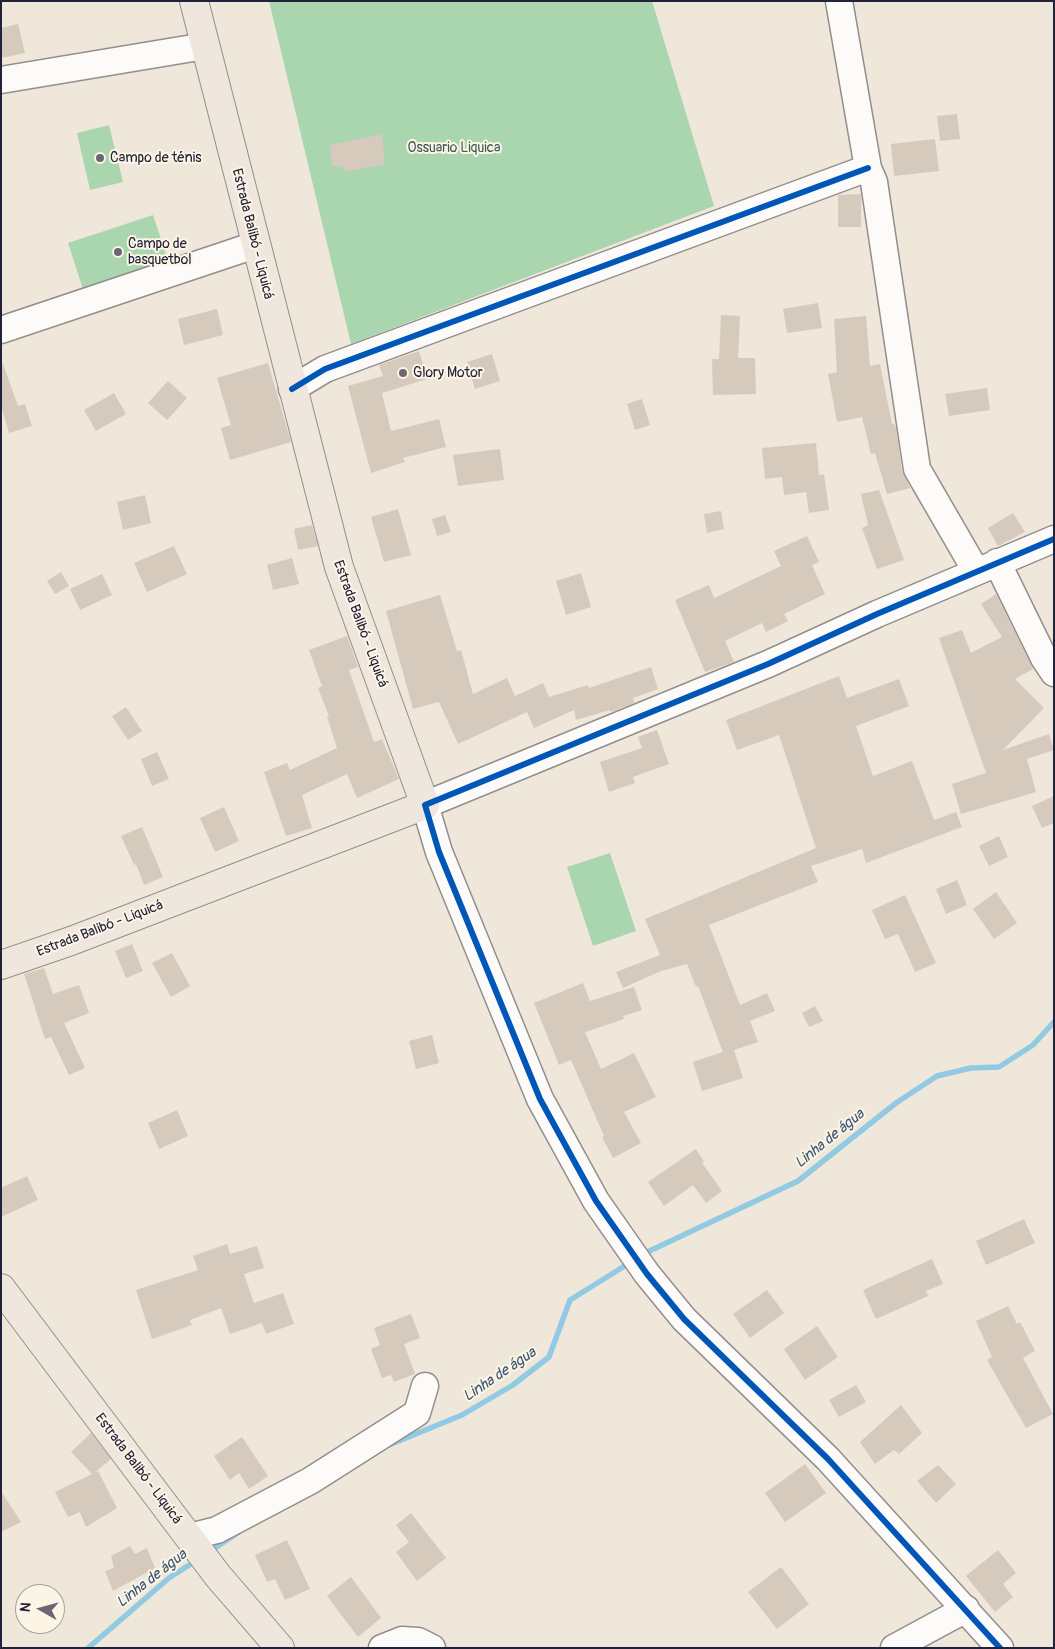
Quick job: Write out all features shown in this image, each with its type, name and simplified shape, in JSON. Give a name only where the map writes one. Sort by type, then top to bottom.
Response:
[{"type":"main road","name":"Estrada Balibó - Liquicá","points":[[1,965],[71,941],[425,805],[339,568],[194,1]]},
{"type":"main road","name":"Estrada Balibó - Liquicá","points":[[1,1288],[218,1576],[280,1648]]},
{"type":"street","points":[[839,1],[868,168],[874,182],[918,469],[986,567],[1054,673]]},
{"type":"street","points":[[1,80],[205,46]]},
{"type":"street","points":[[292,389],[325,369],[868,168]]},
{"type":"street","points":[[1,330],[255,245]]},
{"type":"street","points":[[1000,1648],[828,1459],[684,1319],[626,1245],[596,1201],[540,1099],[439,852],[425,805],[768,664],[986,567],[1054,539]]},
{"type":"street","points":[[191,1539],[218,1530],[310,1481],[417,1413],[425,1386]]},
{"type":"street","points":[[894,1648],[966,1609]]},
{"type":"street","points":[[382,1648],[402,1640],[418,1641],[432,1648]]},
{"type":"green space","name":"Ossuario Liquica","points":[[269,1],[652,1],[714,206],[351,344]]},
{"type":"green space","name":"Campo de ténis","points":[[109,125],[123,182],[90,190],[77,133]]},
{"type":"green space","name":"Campo de basquetbol","points":[[153,215],[168,260],[83,289],[68,243]]},
{"type":"green space","points":[[610,853],[636,931],[593,946],[567,867]]},
{"type":"building","points":[[18,24],[25,53],[1,58],[1,28]]},
{"type":"building","points":[[957,114],[960,139],[940,141],[937,116]]},
{"type":"building","points":[[382,134],[385,164],[344,172],[342,166],[332,166],[330,145]]},
{"type":"building","points":[[935,139],[939,171],[894,176],[891,144]]},
{"type":"building","points":[[861,194],[861,227],[838,227],[838,195]]},
{"type":"building","points":[[818,303],[822,328],[787,333],[783,309]]},
{"type":"building","points":[[217,309],[223,335],[184,345],[178,319]]},
{"type":"building","points":[[721,315],[740,316],[738,358],[755,358],[756,394],[713,395],[712,359],[719,359]]},
{"type":"building","points":[[866,316],[870,366],[880,364],[892,424],[894,424],[896,429],[902,471],[910,488],[887,494],[875,453],[871,454],[862,417],[837,422],[828,374],[837,372],[834,319]]},
{"type":"building","points":[[419,351],[427,379],[382,393],[391,431],[439,419],[446,447],[403,458],[405,462],[371,473],[348,386],[383,376],[379,365]]},
{"type":"building","points":[[492,354],[500,381],[475,389],[467,362]]},
{"type":"building","points":[[268,363],[291,442],[230,460],[221,428],[231,425],[217,378]]},
{"type":"building","points":[[1,364],[3,364],[18,406],[25,404],[32,426],[9,433],[1,406]]},
{"type":"building","points":[[168,381],[187,398],[167,420],[148,403]]},
{"type":"building","points":[[987,388],[990,410],[949,416],[945,394]]},
{"type":"building","points":[[114,393],[126,414],[96,431],[84,410]]},
{"type":"building","points":[[642,399],[650,425],[635,430],[627,404]]},
{"type":"building","points":[[816,443],[819,475],[824,474],[829,510],[809,513],[806,492],[784,495],[782,477],[765,479],[762,448]]},
{"type":"building","points":[[500,449],[504,480],[458,486],[453,455]]},
{"type":"building","points":[[879,490],[904,560],[877,569],[862,528],[868,525],[861,494]]},
{"type":"building","points":[[145,495],[151,523],[123,530],[117,502]]},
{"type":"building","points":[[398,509],[411,555],[384,562],[371,517]]},
{"type":"building","points":[[721,511],[724,529],[707,533],[704,514]]},
{"type":"building","points":[[1013,513],[1025,532],[998,546],[988,528]]},
{"type":"building","points":[[445,515],[451,532],[437,536],[432,519]]},
{"type":"building","points":[[312,525],[318,546],[298,550],[294,529]]},
{"type":"building","points":[[807,536],[819,562],[812,565],[825,594],[784,614],[788,621],[766,632],[762,623],[725,641],[734,662],[705,672],[675,600],[709,585],[714,598],[781,566],[774,551]]},
{"type":"building","points":[[174,546],[187,574],[147,592],[134,563]]},
{"type":"building","points":[[292,558],[299,584],[273,590],[267,565]]},
{"type":"building","points":[[61,572],[69,586],[55,594],[47,581]]},
{"type":"building","points":[[581,573],[591,607],[566,615],[556,581]]},
{"type":"building","points":[[102,574],[112,595],[80,610],[70,589]]},
{"type":"building","points":[[996,594],[1033,669],[1015,679],[1044,708],[1003,750],[1049,734],[1054,750],[1027,759],[1036,792],[961,814],[952,784],[986,773],[939,638],[962,630],[971,653],[1002,637],[981,604]]},
{"type":"building","points":[[440,595],[457,651],[461,650],[473,694],[507,678],[515,696],[543,683],[549,697],[588,685],[589,688],[651,667],[658,689],[633,698],[634,703],[611,712],[610,710],[576,720],[574,710],[534,728],[527,712],[458,744],[439,702],[413,709],[386,611]]},
{"type":"building","points":[[347,636],[358,667],[349,670],[374,742],[382,739],[399,779],[357,798],[347,774],[302,795],[312,828],[286,836],[264,772],[287,763],[290,770],[337,748],[327,717],[329,716],[318,688],[322,686],[309,650]]},
{"type":"building","points":[[839,676],[847,698],[899,679],[909,706],[856,726],[873,776],[912,761],[934,820],[956,812],[962,827],[866,863],[862,849],[811,866],[818,882],[709,925],[740,1005],[767,993],[775,1011],[750,1021],[758,1042],[734,1050],[743,1078],[702,1091],[693,1062],[723,1052],[698,986],[696,987],[687,964],[661,971],[623,988],[616,972],[660,955],[645,919],[816,848],[779,735],[737,750],[726,720]]},
{"type":"building","points":[[126,707],[142,731],[128,740],[112,716]]},
{"type":"building","points":[[657,730],[669,764],[633,777],[635,783],[609,792],[600,762],[642,748],[638,737]]},
{"type":"building","points":[[157,752],[169,779],[152,786],[141,759]]},
{"type":"building","points":[[1054,796],[1054,823],[1042,828],[1032,806]]},
{"type":"building","points":[[224,807],[239,841],[215,852],[200,818]]},
{"type":"building","points":[[142,827],[163,877],[144,885],[136,864],[134,865],[121,836]]},
{"type":"building","points":[[999,836],[1008,857],[989,866],[979,846]]},
{"type":"building","points":[[957,880],[967,905],[946,914],[936,889]]},
{"type":"building","points":[[996,892],[1017,923],[994,939],[973,909]]},
{"type":"building","points":[[905,895],[936,963],[915,972],[898,934],[885,939],[872,910]]},
{"type":"building","points":[[132,944],[143,971],[126,978],[115,951]]},
{"type":"building","points":[[172,953],[190,986],[171,997],[152,963]]},
{"type":"building","points":[[44,968],[53,994],[79,985],[89,1013],[64,1023],[85,1068],[69,1075],[51,1037],[45,1039],[24,974]]},
{"type":"building","points":[[583,983],[590,1001],[634,987],[642,1010],[623,1016],[624,1019],[585,1032],[601,1069],[634,1053],[656,1097],[624,1112],[641,1143],[613,1158],[602,1137],[604,1136],[571,1060],[559,1065],[534,1003]]},
{"type":"building","points":[[815,1006],[823,1021],[809,1027],[802,1013]]},
{"type":"building","points":[[432,1035],[439,1063],[416,1069],[409,1041]]},
{"type":"building","points":[[177,1110],[188,1136],[159,1149],[148,1123]]},
{"type":"building","points":[[696,1149],[704,1162],[702,1163],[722,1191],[706,1203],[693,1185],[664,1206],[648,1182]]},
{"type":"building","points":[[27,1176],[38,1200],[1,1217],[1,1188]]},
{"type":"building","points":[[1024,1219],[1035,1243],[986,1265],[976,1241]]},
{"type":"building","points":[[227,1244],[230,1254],[257,1246],[264,1268],[244,1274],[254,1303],[283,1293],[294,1324],[266,1334],[262,1323],[230,1334],[221,1308],[190,1320],[192,1325],[152,1339],[136,1290],[198,1270],[193,1256]]},
{"type":"building","points":[[932,1259],[943,1284],[926,1291],[928,1296],[876,1319],[863,1290]]},
{"type":"building","points":[[767,1290],[784,1313],[750,1338],[733,1314]]},
{"type":"building","points":[[1008,1306],[1017,1324],[1020,1322],[1035,1351],[1023,1358],[1053,1414],[1026,1428],[987,1360],[992,1357],[976,1321]]},
{"type":"building","points":[[411,1314],[420,1338],[404,1344],[415,1374],[394,1382],[391,1375],[382,1378],[371,1349],[380,1345],[374,1328]]},
{"type":"building","points":[[817,1326],[838,1357],[805,1380],[784,1349]]},
{"type":"building","points":[[856,1385],[866,1402],[839,1417],[829,1400]]},
{"type":"building","points":[[901,1405],[922,1433],[899,1454],[894,1450],[875,1464],[860,1442]]},
{"type":"building","points":[[91,1433],[111,1459],[94,1473],[98,1471],[117,1508],[86,1527],[80,1512],[68,1517],[55,1492],[92,1474],[71,1452]]},
{"type":"building","points":[[242,1437],[268,1476],[249,1489],[239,1473],[230,1480],[214,1456]]},
{"type":"building","points":[[805,1464],[826,1493],[785,1522],[765,1493]]},
{"type":"building","points":[[938,1465],[956,1484],[936,1503],[917,1481]]},
{"type":"building","points":[[1,1491],[21,1522],[1,1532]]},
{"type":"building","points":[[411,1513],[446,1558],[417,1581],[396,1552],[409,1542],[396,1525]]},
{"type":"building","points":[[287,1540],[310,1589],[285,1600],[275,1579],[267,1582],[255,1555]]},
{"type":"building","points":[[130,1546],[135,1554],[147,1548],[155,1568],[113,1591],[105,1571],[114,1568],[111,1556]]},
{"type":"building","points":[[998,1550],[1016,1573],[1003,1584],[1013,1597],[995,1612],[966,1576]]},
{"type":"building","points":[[781,1567],[809,1604],[777,1629],[748,1592]]},
{"type":"building","points":[[351,1577],[381,1618],[358,1637],[327,1596]]},
{"type":"waterway","name":"Linha de água","points":[[643,1254],[798,1181],[896,1103],[937,1076],[971,1068],[999,1067],[1033,1045],[1054,1022]]},
{"type":"waterway","name":"Linha de água","points":[[389,1445],[462,1415],[513,1385],[549,1357],[570,1300],[631,1262]]},
{"type":"waterway","name":"Linha de água","points":[[209,1552],[239,1532]]},
{"type":"waterway","name":"Linha de água","points":[[88,1648],[169,1578],[197,1560]]},
{"type":"cycle path","points":[[292,389],[325,369],[868,168]]},
{"type":"cycle path","points":[[1000,1648],[828,1459],[684,1319],[647,1274],[596,1201],[540,1099],[439,852],[425,805],[768,664],[877,614],[1054,539]]},
{"type":"place","name":"Campo de ténis","points":[[100,158]]},
{"type":"place","name":"Campo de basquetbol","points":[[118,252]]},
{"type":"place","name":"Glory Motor","points":[[403,373]]}]
